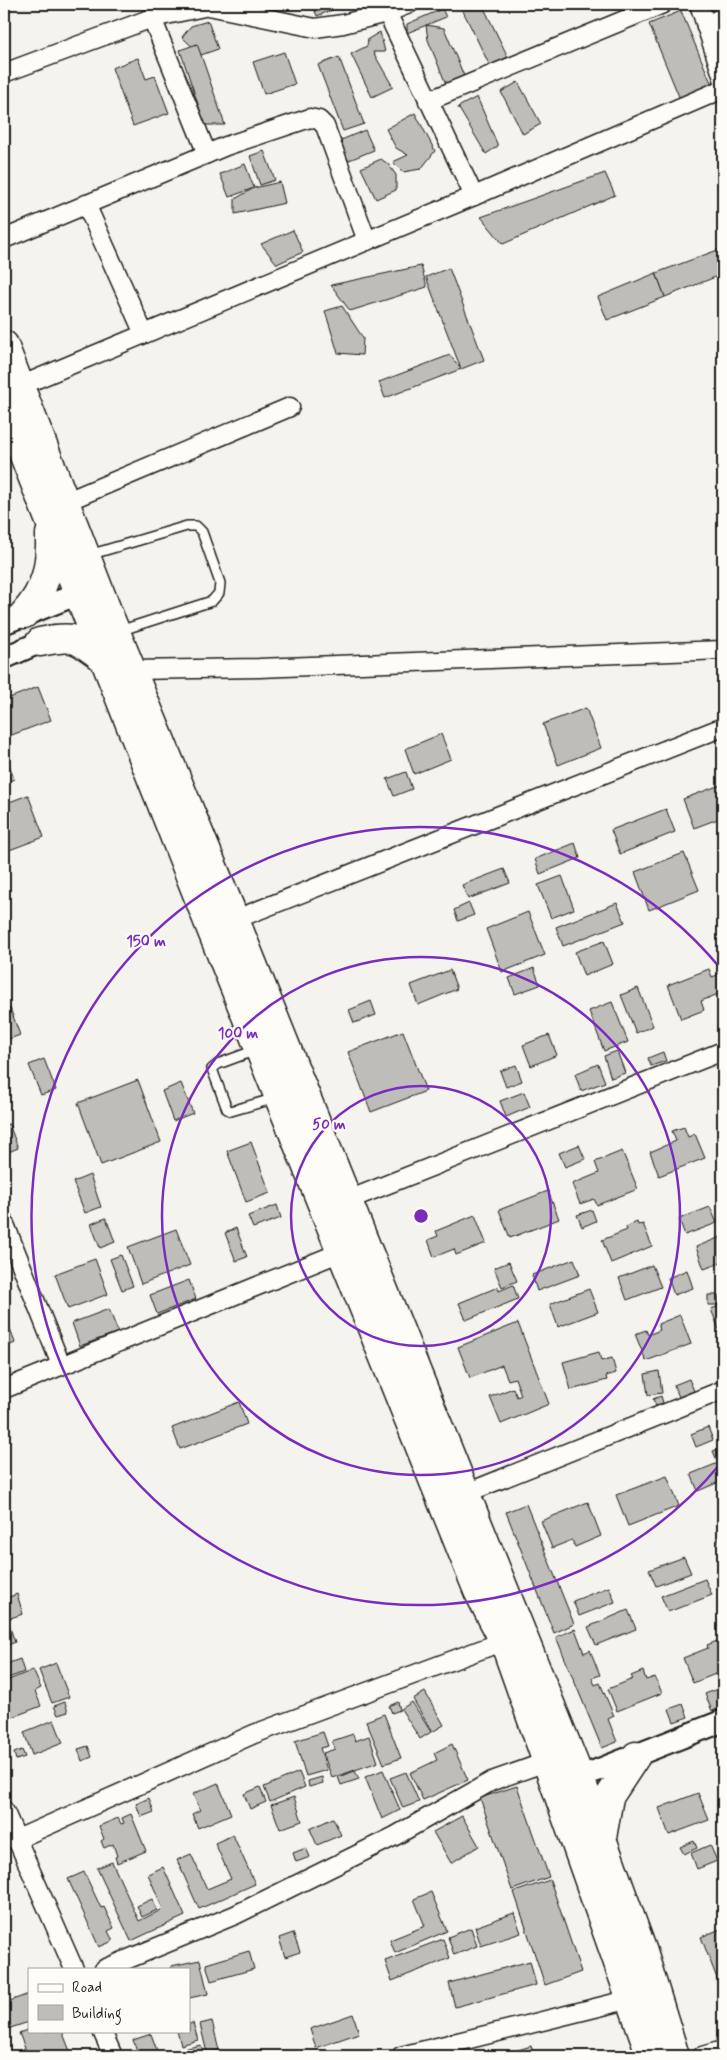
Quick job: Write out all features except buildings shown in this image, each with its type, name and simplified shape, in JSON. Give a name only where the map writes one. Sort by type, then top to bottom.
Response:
[{"type":"main road","points":[[4,345],[12,395],[88,590],[132,670],[223,925],[259,1049],[478,1591],[504,1641],[546,1762],[568,1782],[602,1842],[643,1952],[675,2056]]},
{"type":"main road","points":[[57,511],[86,556],[88,590]]},
{"type":"main road","points":[[14,619],[35,601],[43,587],[50,568],[57,511]]},
{"type":"main road","points":[[104,622],[104,658],[348,1200],[464,1494],[568,1782],[631,1999],[650,2056]]},
{"type":"main road","points":[[40,642],[66,637],[73,638],[104,658]]},
{"type":"main road","points":[[602,1842],[610,1797],[636,1756]]},
{"type":"street","points":[[4,73],[152,18],[209,6],[315,28],[343,24],[384,8],[409,4]]},
{"type":"street","points":[[428,101],[663,4]]},
{"type":"street","points":[[699,4],[723,78]]},
{"type":"street","points":[[384,8],[474,196]]},
{"type":"street","points":[[706,27],[723,16]]},
{"type":"street","points":[[152,18],[207,154]]},
{"type":"street","points":[[12,395],[144,334],[474,196],[723,89]]},
{"type":"street","points":[[4,239],[207,154],[310,118],[319,120],[325,126],[367,241]]},
{"type":"street","points":[[86,204],[144,334]]},
{"type":"street","points":[[57,511],[290,407]]},
{"type":"street","points":[[14,619],[88,590]]},
{"type":"street","points":[[4,658],[40,642],[104,622]]},
{"type":"street","points":[[132,670],[259,668],[723,650]]},
{"type":"street","points":[[223,925],[723,728]]},
{"type":"street","points":[[348,1200],[723,1051]]},
{"type":"street","points":[[4,1222],[61,1365]]},
{"type":"street","points":[[4,1389],[341,1252]]},
{"type":"street","points":[[464,1494],[723,1390]]},
{"type":"street","points":[[15,1840],[254,1734],[504,1641]]},
{"type":"street","points":[[568,1782],[723,1721]]},
{"type":"street","points":[[106,1968],[235,1915],[395,1836],[492,1781],[546,1762]]},
{"type":"street","points":[[4,1810],[15,1840],[74,1968]]},
{"type":"street","points":[[402,2056],[631,1999]]},
{"type":"street","points":[[102,2032],[113,2056]]},
{"type":"street","points":[[702,2056],[723,2050]]},
{"type":"lane","points":[[86,556],[187,526],[196,526],[202,532],[220,584],[219,593],[212,601],[104,622]]},
{"type":"lane","points":[[259,1049],[218,1064],[212,1069],[227,1109],[231,1111],[278,1097]]}]
